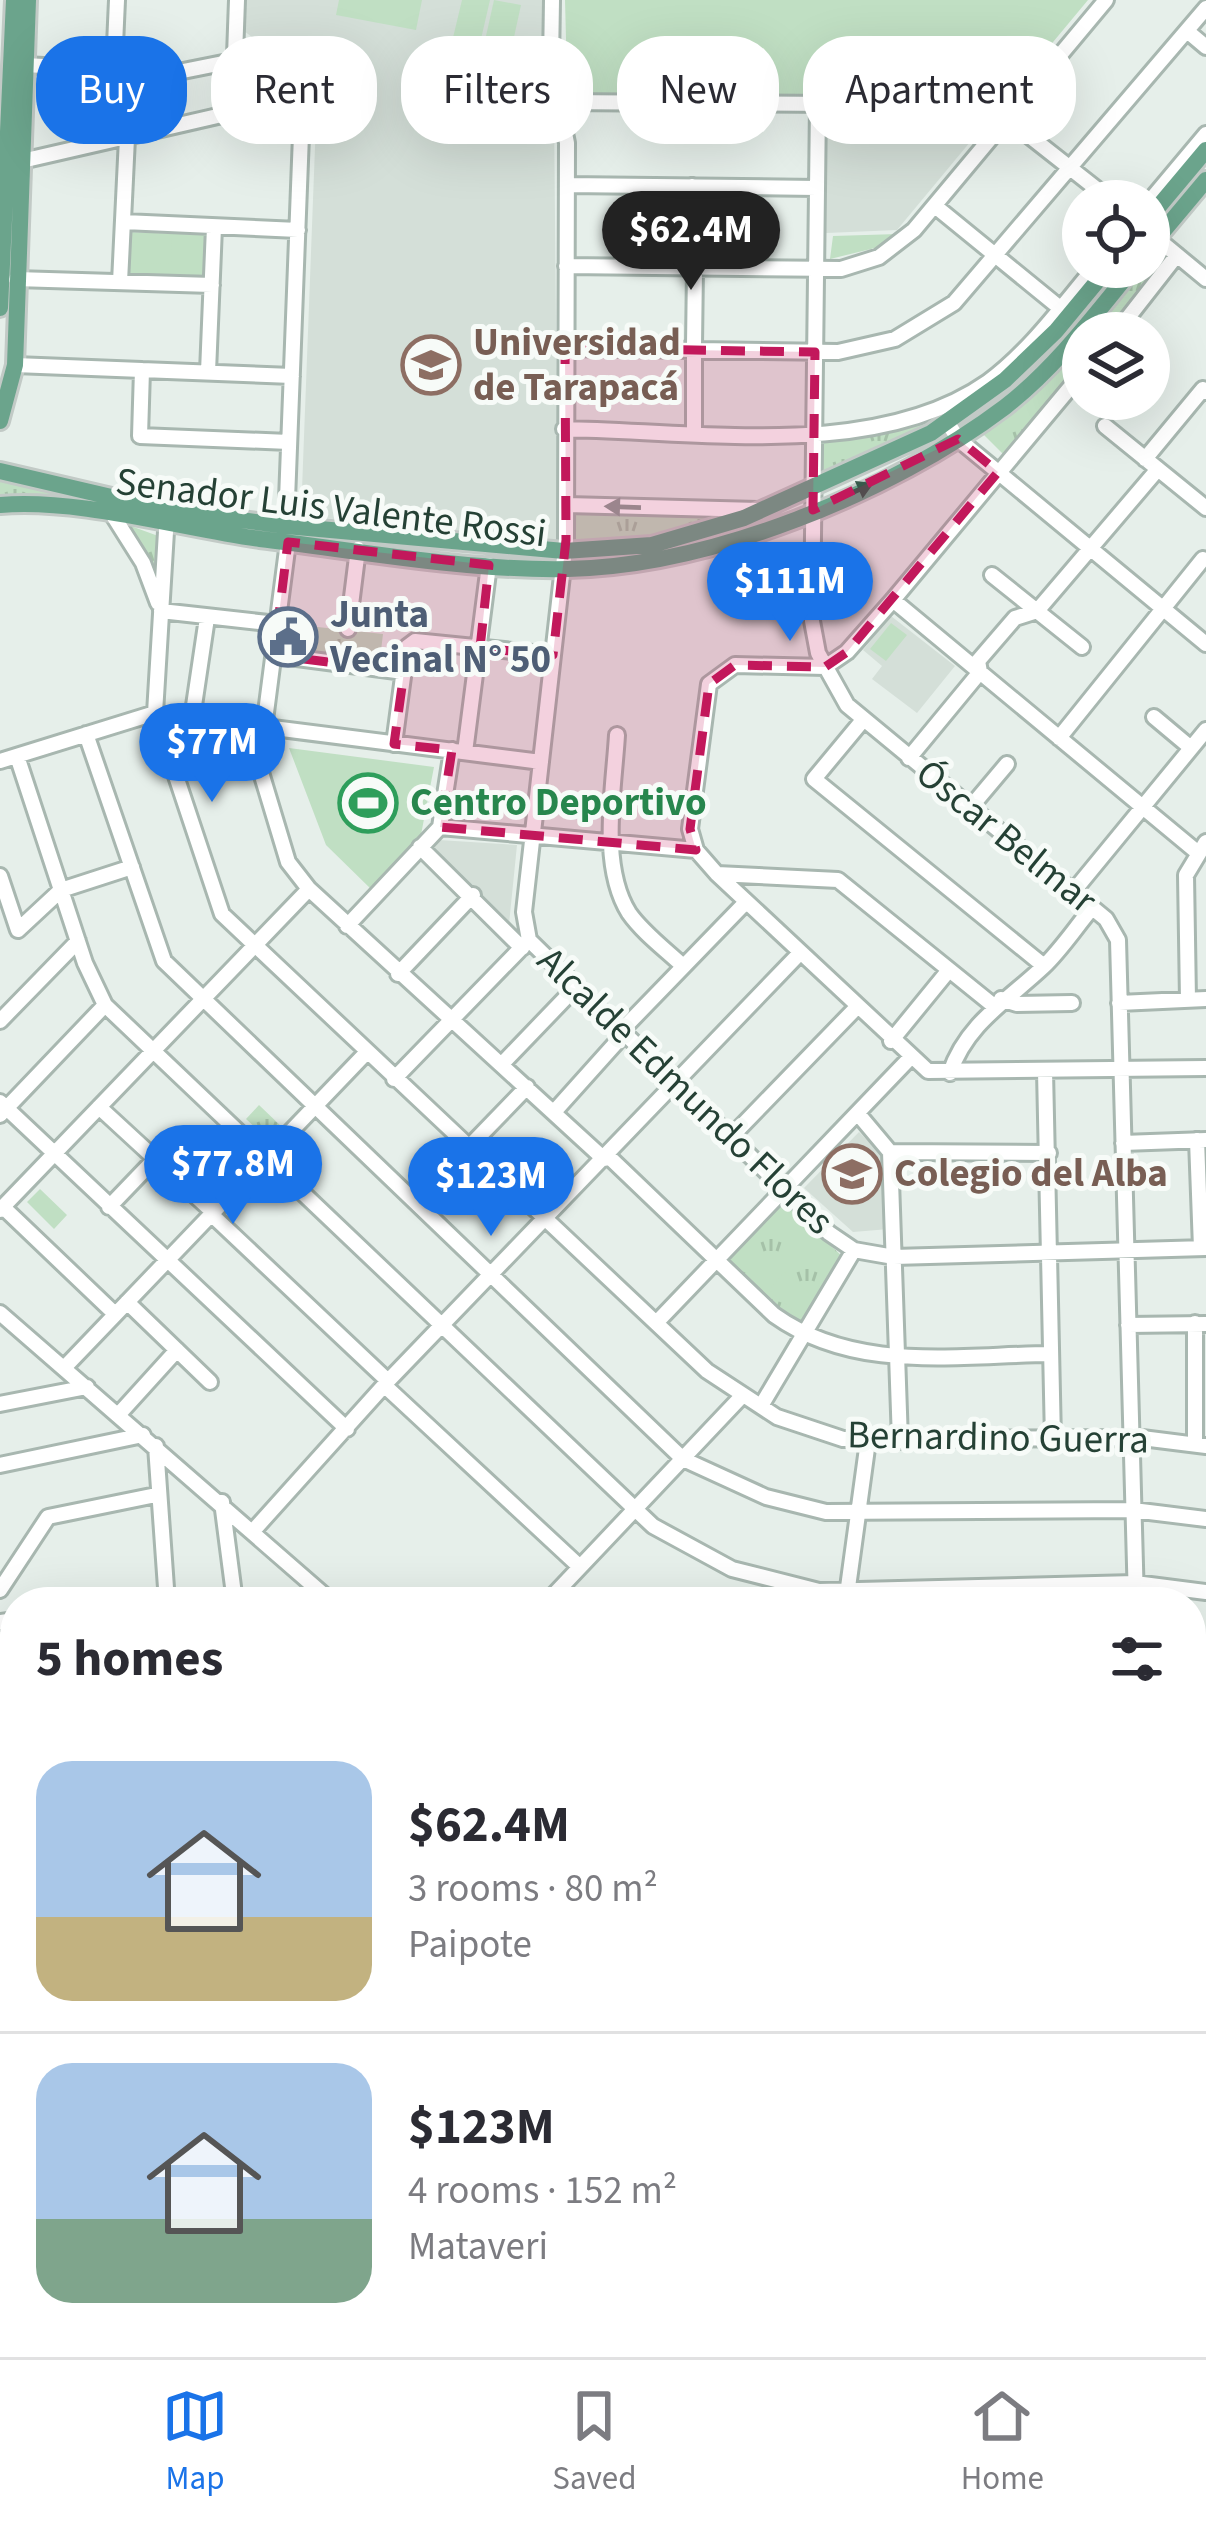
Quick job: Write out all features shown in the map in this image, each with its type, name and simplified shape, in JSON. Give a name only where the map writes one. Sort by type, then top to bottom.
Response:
[{"type":"main road","points":[[0,421],[15,365],[14,0]]},
{"type":"main road","points":[[0,308],[28,0]]},
{"type":"main road","points":[[1170,193],[1206,150]]},
{"type":"main road","points":[[1170,220],[1206,180]]},
{"type":"main road","name":"Senador Luis Valente Rossi","points":[[287,534],[358,549],[457,551],[489,565],[563,560],[652,545],[763,510],[948,423],[1022,364],[1089,288]]},
{"type":"main road","name":"Senador Luis Valente Rossi","points":[[0,506],[67,507],[114,517],[167,518],[457,551],[645,562],[714,548],[813,509],[958,439],[1048,368],[1116,288]]},
{"type":"main road","name":"Senador Luis Valente Rossi","points":[[3,470],[167,518]]},
{"type":"street","points":[[115,36],[116,0]]},
{"type":"street","points":[[187,70],[233,58],[237,0]]},
{"type":"street","name":"Alcalde Edmundo Flores","points":[[551,36],[552,0]]},
{"type":"street","points":[[1076,37],[1106,0]]},
{"type":"street","points":[[565,349],[815,352],[866,349],[909,333],[955,303],[998,258],[1206,8]]},
{"type":"street","points":[[1186,31],[1206,47]]},
{"type":"street","points":[[25,65],[36,65]]},
{"type":"street","points":[[187,124],[296,98],[302,109],[287,534],[264,728]]},
{"type":"street","points":[[593,102],[803,104]]},
{"type":"street","points":[[1167,180],[1206,134]]},
{"type":"street","points":[[12,163],[99,144]]},
{"type":"street","points":[[120,282],[127,144]]},
{"type":"street","name":"Alcalde Edmundo Flores","points":[[566,144],[567,505],[525,944],[783,1190],[854,1250],[894,1257],[1204,1248]]},
{"type":"street","name":"Óscar Belmar","points":[[818,144],[812,621],[825,667],[841,697],[863,720],[1092,908],[1116,934],[1136,1587]]},
{"type":"street","points":[[566,266],[692,263],[816,270],[879,256],[934,206],[987,144]]},
{"type":"street","points":[[1043,144],[1087,180]]},
{"type":"street","points":[[567,185],[817,188]]},
{"type":"street","points":[[692,186],[694,431]]},
{"type":"street","points":[[934,206],[1060,308]]},
{"type":"street","points":[[124,222],[298,230]]},
{"type":"street","points":[[208,373],[214,227]]},
{"type":"street","points":[[1170,251],[1206,279]]},
{"type":"street","points":[[1132,312],[1177,255]]},
{"type":"street","points":[[16,279],[212,285]]},
{"type":"street","points":[[564,428],[814,434],[895,423],[957,399],[1008,365],[1077,288]]},
{"type":"street","points":[[15,365],[292,376]]},
{"type":"street","points":[[142,370],[140,436],[289,442]]},
{"type":"street","points":[[909,758],[980,672],[978,661],[1015,618],[1037,611],[1090,548],[1203,389],[1206,392]]},
{"type":"street","points":[[1062,397],[847,652],[825,667],[735,665],[709,684],[690,829],[696,850],[717,874],[909,1059],[928,1071],[1206,1068]]},
{"type":"street","points":[[948,423],[958,439],[1206,644]]},
{"type":"street","points":[[1105,426],[1206,508]]},
{"type":"street","points":[[567,505],[763,510]]},
{"type":"street","name":"Bernardino Guerra","points":[[114,517],[143,563],[161,611]]},
{"type":"street","name":"Bernardino Guerra","points":[[167,518],[155,713],[221,914],[706,1371],[760,1406],[824,1436],[868,1441],[1131,1438],[1201,1445]]},
{"type":"street","points":[[348,629],[358,549]]},
{"type":"street","points":[[1059,738],[1203,560]]},
{"type":"street","points":[[347,926],[440,827],[480,648],[489,565]]},
{"type":"street","points":[[992,574],[1082,647]]},
{"type":"street","points":[[893,600],[1144,808],[1202,847],[1188,866],[1185,894],[1188,1000]]},
{"type":"street","points":[[161,611],[277,624]]},
{"type":"street","points":[[197,720],[206,617]]},
{"type":"street","points":[[394,743],[407,647],[416,641],[553,655]]},
{"type":"street","points":[[274,655],[404,672]]},
{"type":"street","points":[[0,761],[155,713],[541,762]]},
{"type":"street","points":[[1154,717],[1191,748]]},
{"type":"street","points":[[164,738],[197,720]]},
{"type":"street","points":[[863,720],[814,779],[1044,967]]},
{"type":"street","points":[[247,726],[288,862],[308,889],[717,1262],[803,1334],[840,1349],[897,1356],[1050,1354]]},
{"type":"street","points":[[1072,892],[1206,730]]},
{"type":"street","points":[[86,734],[164,961],[683,1459],[766,1497],[826,1513],[1133,1510],[1206,1519]]},
{"type":"street","points":[[617,735],[611,841],[629,913],[683,966]]},
{"type":"street","points":[[17,756],[104,1005],[633,1510],[691,1550],[732,1569],[796,1587]]},
{"type":"street","points":[[970,808],[1007,764]]},
{"type":"street","points":[[440,827],[696,850]]},
{"type":"street","points":[[394,1079],[525,944],[420,847]]},
{"type":"street","points":[[0,876],[18,930],[61,890],[132,867]]},
{"type":"street","points":[[717,874],[838,880],[949,970],[997,1002],[1072,1004]]},
{"type":"street","points":[[116,1314],[1,1208],[308,889]]},
{"type":"street","points":[[1185,894],[1206,892]]},
{"type":"street","points":[[398,974],[473,895]]},
{"type":"street","points":[[554,1112],[621,1033],[746,902]]},
{"type":"street","points":[[950,1073],[956,1055],[997,1002],[1044,967],[1092,908]]},
{"type":"street","points":[[0,1021],[78,940]]},
{"type":"street","points":[[253,1531],[386,1383],[799,954]]},
{"type":"street","points":[[891,1041],[949,970]]},
{"type":"street","points":[[502,1064],[574,988]]},
{"type":"street","points":[[1119,1003],[1206,999]]},
{"type":"street","points":[[104,1005],[2,1109],[347,1430]]},
{"type":"street","points":[[730,1138],[856,1008]]},
{"type":"street","points":[[64,1368],[366,1053]]},
{"type":"street","points":[[657,1322],[909,1059]]},
{"type":"street","points":[[1045,1071],[1053,1440]]},
{"type":"street","points":[[467,1149],[526,1087]]},
{"type":"street","points":[[98,1107],[580,1567]]},
{"type":"street","points":[[859,1114],[890,1152],[900,1441]]},
{"type":"street","points":[[1124,1143],[1201,1140],[1204,1248]]},
{"type":"street","points":[[890,1152],[1048,1153]]},
{"type":"street","points":[[109,1207],[154,1159]]},
{"type":"street","points":[[760,1406],[854,1250]]},
{"type":"street","points":[[127,1302],[211,1382]]},
{"type":"street","points":[[0,1313],[315,1587]]},
{"type":"street","points":[[1128,1325],[1201,1323],[1201,1445]]},
{"type":"street","points":[[119,1414],[177,1350]]},
{"type":"street","points":[[0,1403],[87,1387]]},
{"type":"street","points":[[561,1587],[742,1396]]},
{"type":"street","points":[[0,1465],[143,1435]]},
{"type":"street","points":[[848,1587],[868,1441]]},
{"type":"street","points":[[156,1446],[165,1587]]},
{"type":"street","points":[[2,1587],[48,1517],[156,1495]]},
{"type":"street","points":[[222,1502],[233,1587]]},
{"type":"street","points":[[1047,1587],[1136,1583],[1167,1587]]},
{"type":"highlighted area","points":[[565,348],[815,352],[813,510],[958,439],[998,472],[847,652],[825,667],[735,665],[709,684],[690,829],[696,850],[440,827],[452,750],[394,744],[404,672],[274,655],[288,542],[489,565],[480,648],[553,655],[566,540]]},
{"type":"shaded area","name":"Universidad de Tarapacá","points":[[241,0],[542,0],[543,36],[401,36],[401,144],[554,144],[558,540],[301,516],[315,144],[377,144],[377,36],[251,36],[244,31]]},
{"type":"shaded area","points":[[827,144],[968,144],[897,230],[826,233]]},
{"type":"shaded area","points":[[891,616],[955,666],[917,713],[872,679],[882,666],[863,650]]},
{"type":"shaded area","points":[[439,840],[517,845],[509,924],[431,851]]},
{"type":"shaded area","name":"Colegio del Alba","points":[[859,1132],[887,1160],[889,1229],[853,1232],[804,1188]]},
{"type":"green space","points":[[339,0],[422,0],[416,30],[336,15]]},
{"type":"green space","points":[[462,0],[490,0],[482,36],[453,36]]},
{"type":"green space","points":[[494,0],[521,5],[514,36],[486,36]]},
{"type":"green space","points":[[565,0],[1088,0],[1058,36],[803,36],[803,97],[779,97],[779,36],[617,36],[617,94],[593,93],[593,36],[566,36]]},
{"type":"green space","points":[[128,232],[208,235],[206,282],[126,278]]},
{"type":"green space","points":[[898,234],[875,248],[830,259],[833,236]]},
{"type":"green space","points":[[134,237],[172,239],[171,264],[133,263]]},
{"type":"green space","points":[[1125,288],[1146,288],[1126,312],[1103,312]]},
{"type":"green space","points":[[1062,354],[1062,391],[1007,458],[981,432]]},
{"type":"green space","points":[[982,391],[920,433],[824,478],[821,439]]},
{"type":"green space","points":[[0,476],[154,511],[0,499]]},
{"type":"green space","points":[[574,510],[735,512],[653,536],[575,541]]},
{"type":"green space","points":[[128,525],[161,537],[159,588]]},
{"type":"green space","points":[[891,623],[907,635],[886,661],[870,649]]},
{"type":"green space","points":[[299,625],[383,634],[379,667],[295,656]]},
{"type":"green space","name":"Centro Deportivo","points":[[289,748],[434,767],[420,840],[373,891],[326,845]]},
{"type":"green space","points":[[259,1105],[283,1128],[270,1141],[246,1119]]},
{"type":"green space","points":[[40,1189],[67,1215],[54,1229],[27,1202]]},
{"type":"green space","points":[[785,1202],[845,1259],[799,1327],[726,1259]]},
{"type":"green space","points":[[784,1272],[817,1299],[802,1318],[769,1290]]},
{"type":"place","name":"Universidad de Tarapacá","points":[[431,365]]},
{"type":"place","name":"Junta Vecinal N° 50","points":[[288,637]]},
{"type":"place","name":"Centro Deportivo","points":[[368,803]]},
{"type":"place","name":"Colegio del Alba","points":[[852,1174]]}]
